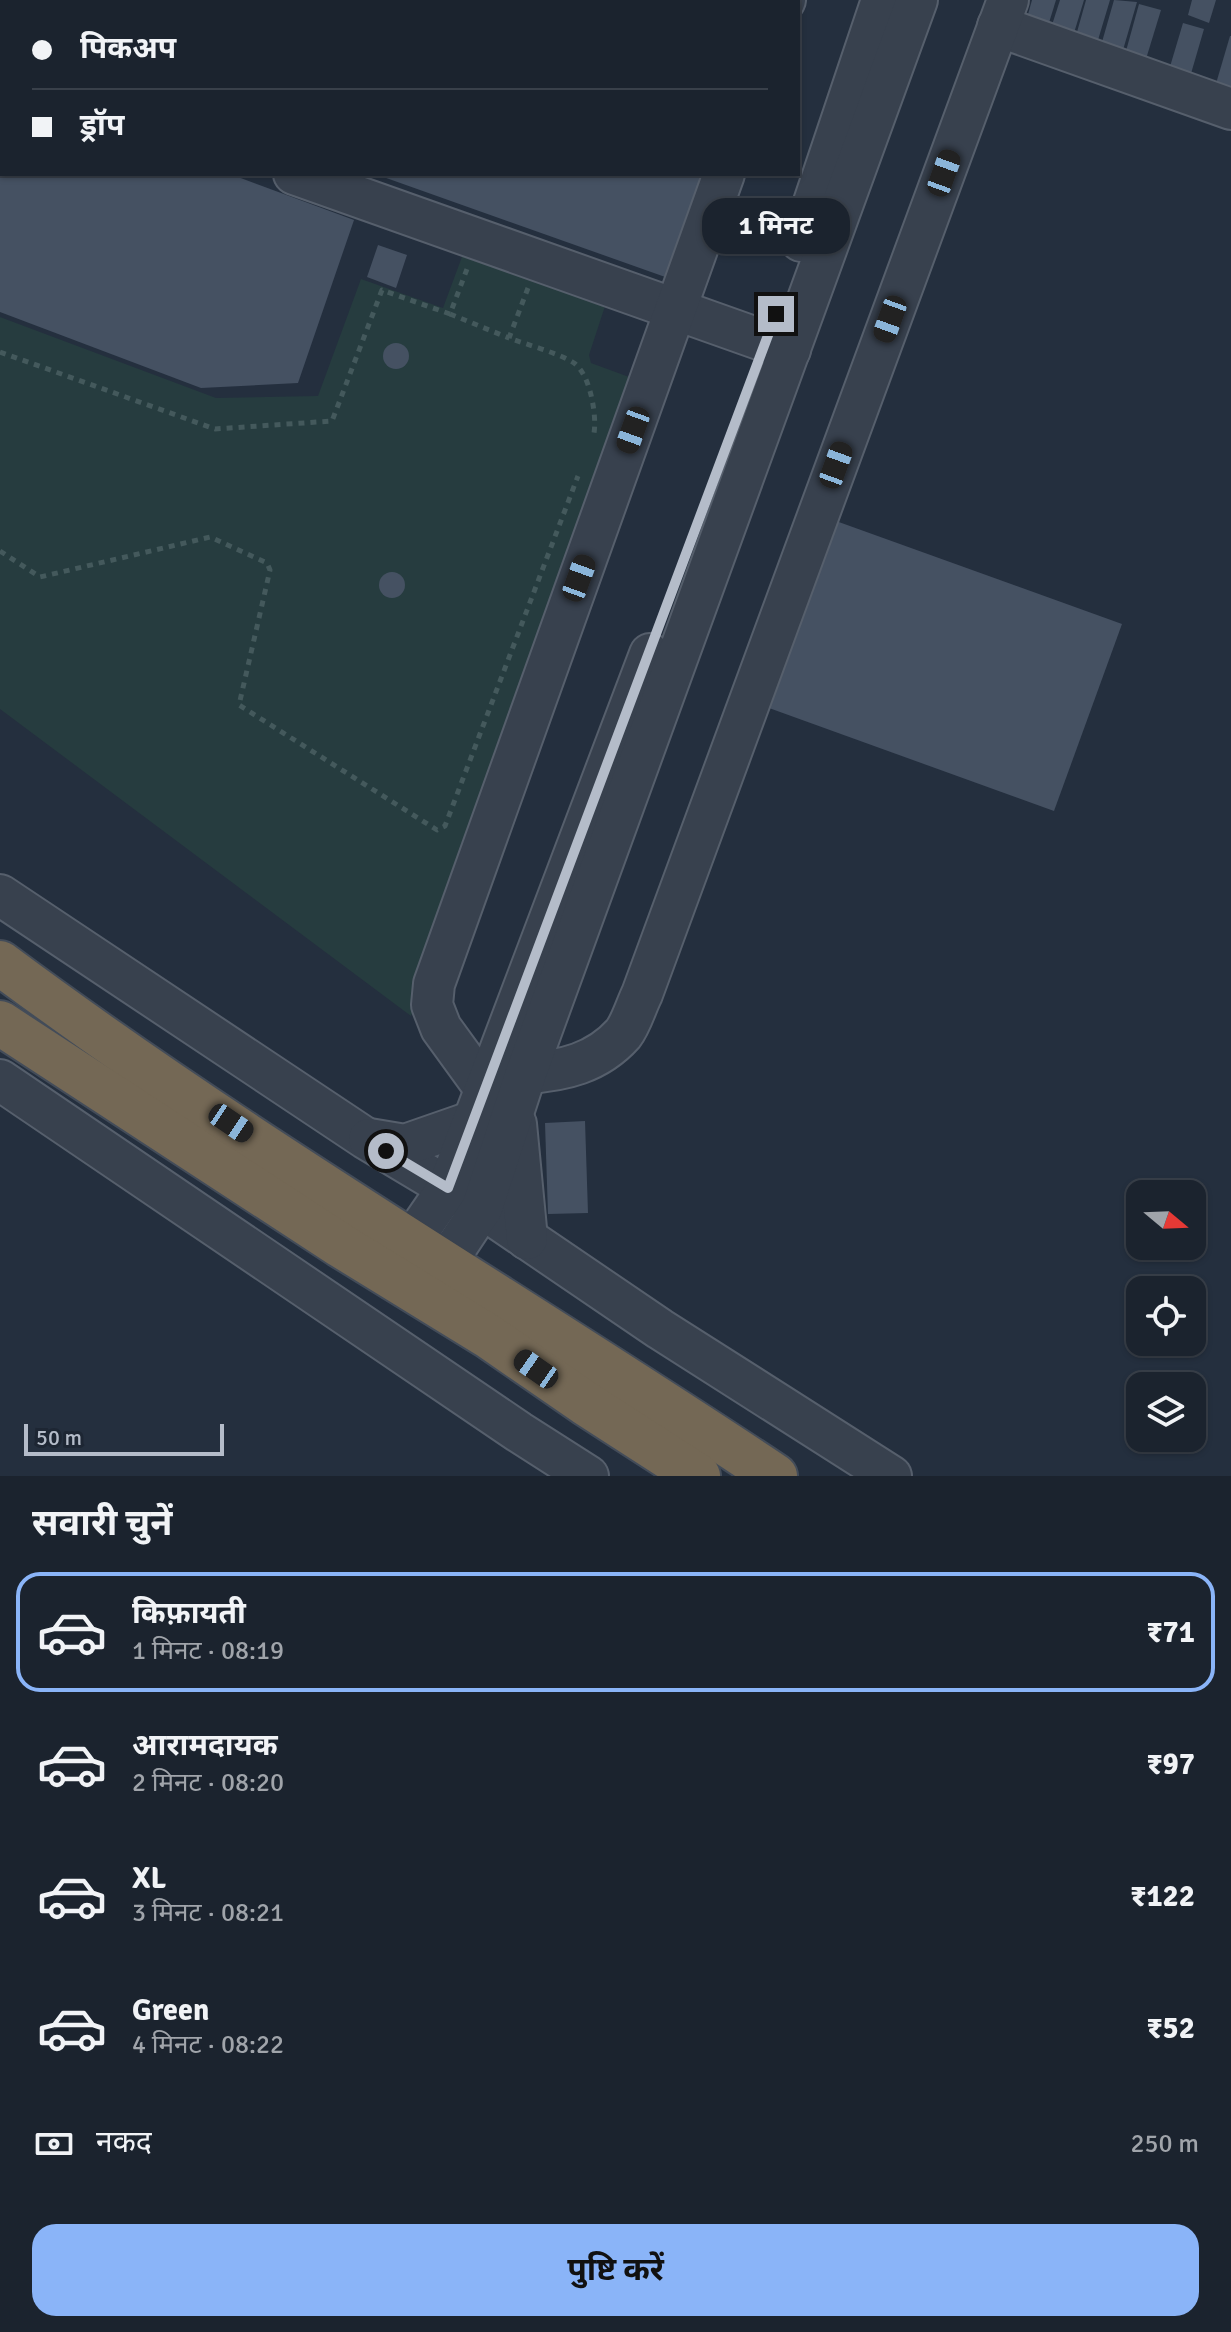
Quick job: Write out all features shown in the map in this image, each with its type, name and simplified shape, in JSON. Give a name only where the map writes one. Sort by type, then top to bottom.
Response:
[{"type":"highway","points":[[0,963],[417,1269],[488,1336],[698,1476]]},
{"type":"highway","points":[[0,1023],[775,1476]]},
{"type":"street","points":[[778,346],[882,0]]},
{"type":"street","points":[[417,1269],[465,1198],[778,346],[917,0]]},
{"type":"street","points":[[365,1138],[405,1145],[555,1071],[591,1060],[624,1033],[642,994],[1003,13],[1231,109]]},
{"type":"street","points":[[300,176],[778,346]]},
{"type":"street","points":[[527,1239],[500,1098],[441,1028],[432,1005],[434,984],[723,176]]},
{"type":"street","points":[[0,895],[365,1138],[465,1198],[660,1329],[891,1476]]},
{"type":"street","points":[[0,1080],[588,1476]]},
{"type":"path","points":[[450,314],[477,240]]},
{"type":"path","points":[[509,338],[538,261]]},
{"type":"path","points":[[0,352],[215,429],[332,421],[382,290],[575,363],[584,377],[596,416],[595,431],[589,446]]},
{"type":"path","points":[[0,551],[40,577],[210,537],[267,563],[270,570],[239,705],[437,830],[445,826],[578,475]]},
{"type":"green space","points":[[466,246],[608,297],[589,355],[591,363],[640,381],[411,1016],[0,709],[0,317],[216,398],[318,396],[361,279],[443,308]]},
{"type":"building","points":[[1032,0],[1056,0],[1048,26],[1027,18]]},
{"type":"building","points":[[1060,0],[1084,0],[1074,33],[1052,25]]},
{"type":"building","points":[[1086,0],[1110,0],[1098,40],[1077,32]]},
{"type":"building","points":[[1114,0],[1137,2],[1123,50],[1102,42]]},
{"type":"building","points":[[1192,0],[1216,0],[1209,23],[1188,15]]},
{"type":"building","points":[[1139,4],[1161,10],[1146,59],[1126,51]]},
{"type":"building","points":[[1183,23],[1204,29],[1190,77],[1169,70]]},
{"type":"building","points":[[1231,36],[1231,93],[1215,87]]},
{"type":"building","points":[[0,176],[235,176],[354,220],[298,383],[201,388],[0,312]]},
{"type":"building","points":[[381,176],[704,176],[668,278]]},
{"type":"building","points":[[378,245],[407,255],[396,288],[367,277]]},
{"type":"building","points":[[396,343],[405,347],[409,356],[405,365],[396,369],[387,365],[383,356],[387,347]]},
{"type":"building","points":[[836,521],[1122,624],[1054,811],[769,708]]},
{"type":"building","points":[[392,572],[401,576],[405,585],[401,594],[392,598],[383,594],[379,585],[383,576]]},
{"type":"building","points":[[585,1121],[588,1213],[548,1214],[545,1123]]},
{"type":"route","points":[[386,1151],[448,1188],[776,314]]}]
